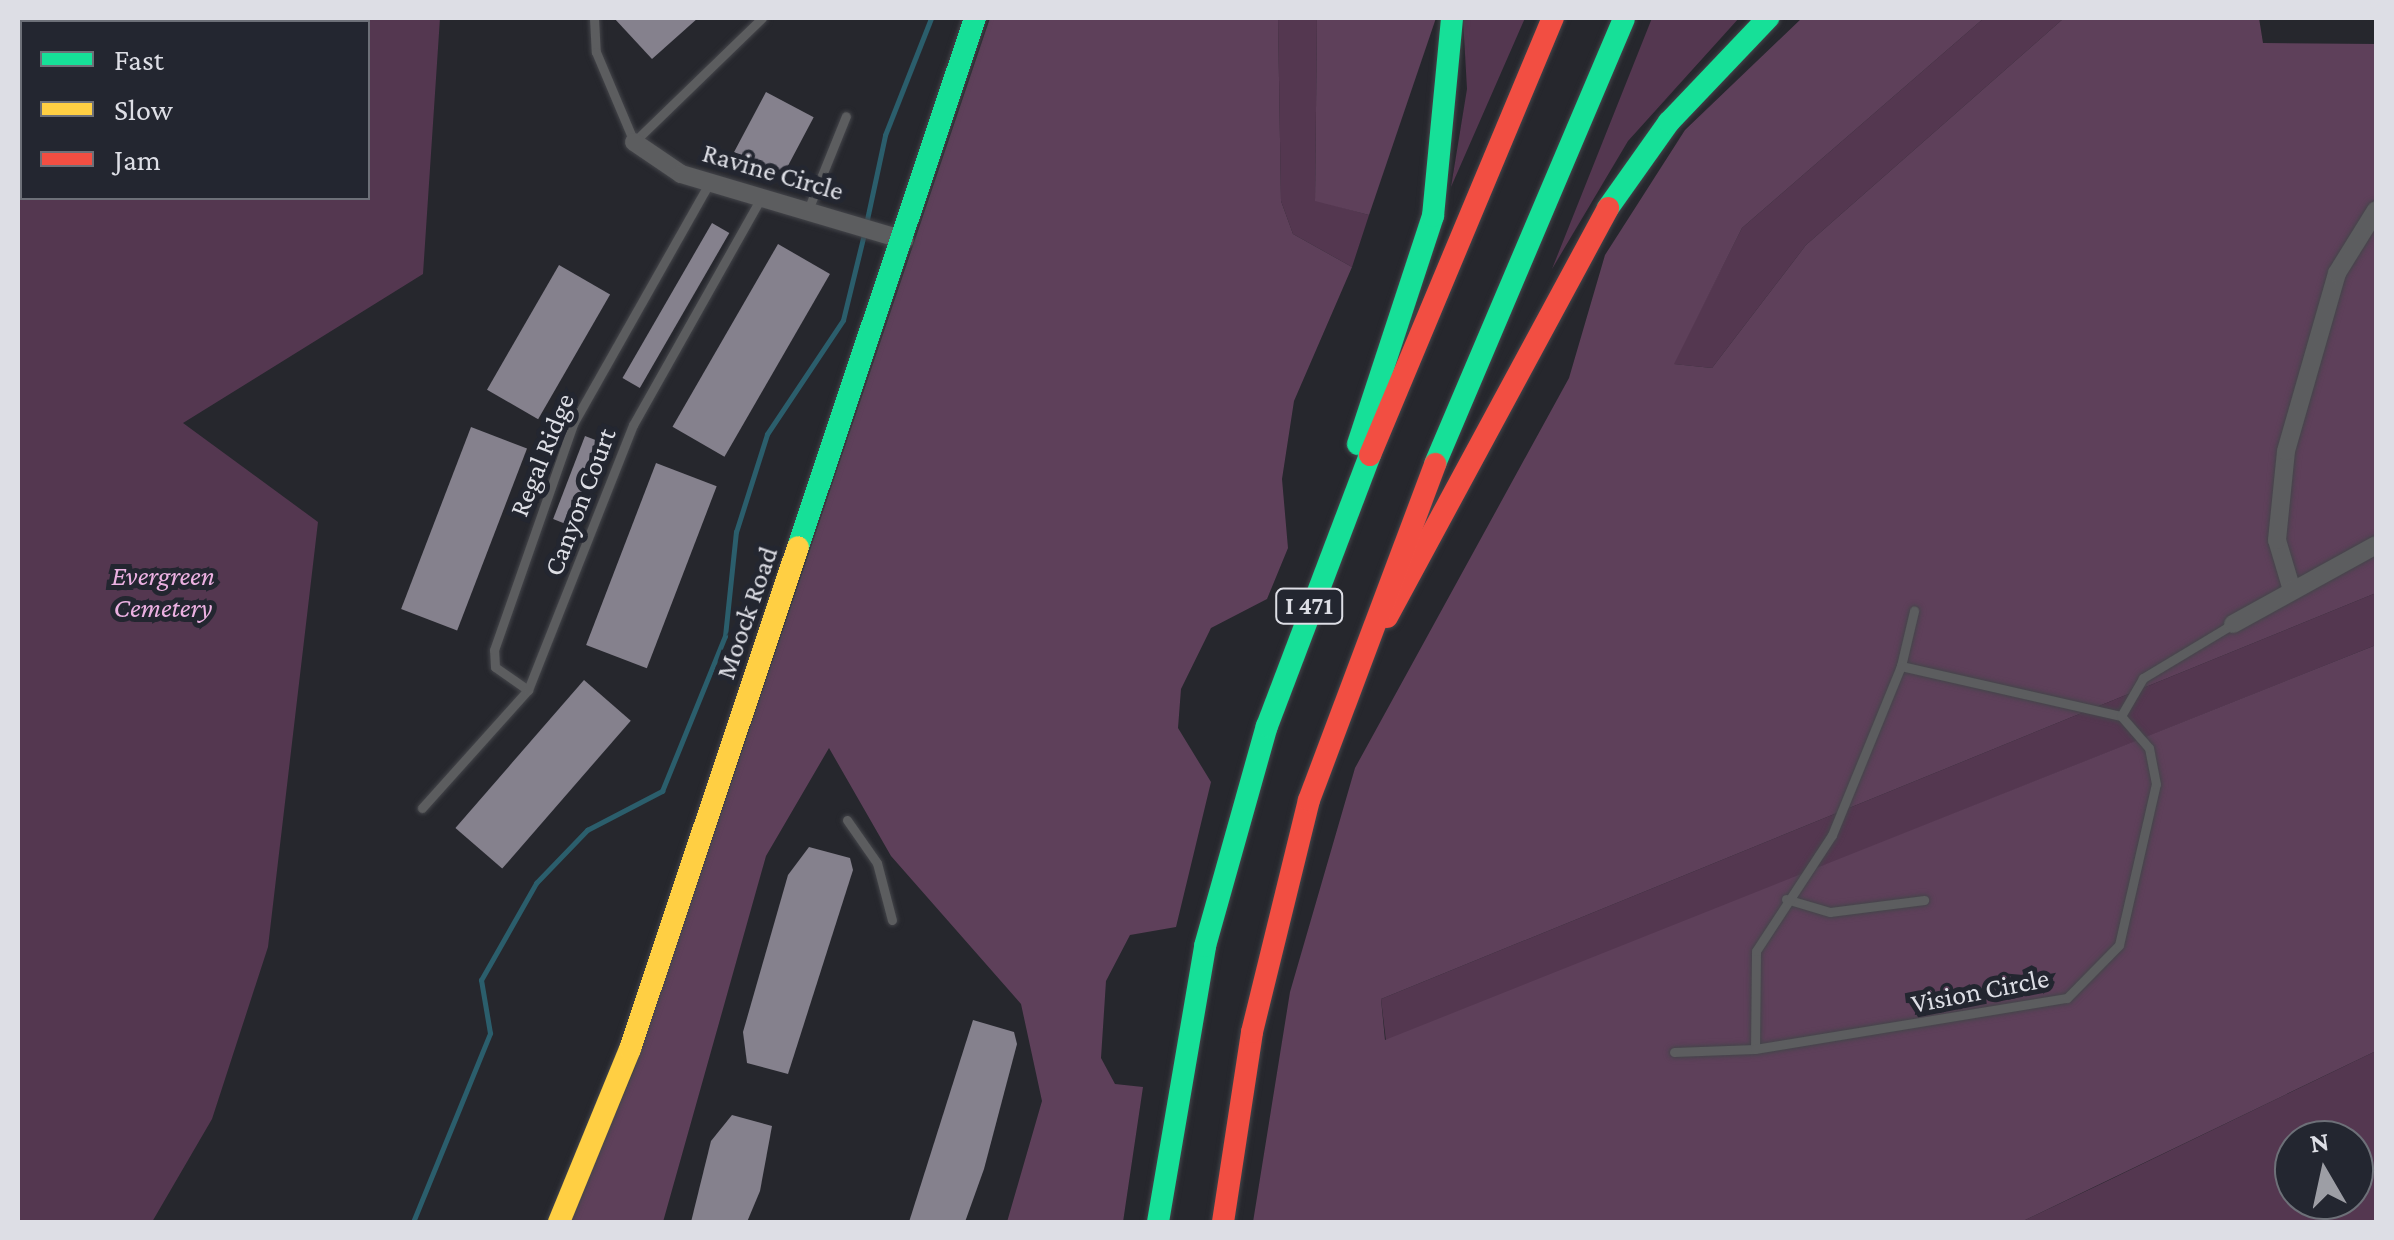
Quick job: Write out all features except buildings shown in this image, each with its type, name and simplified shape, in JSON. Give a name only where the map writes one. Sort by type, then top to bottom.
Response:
[{"type":"main road","name":"Moock Road","points":[[559,1222],[630,1049],[893,237],[975,18]]},
{"type":"main road","points":[[1345,515],[1367,397],[1433,216],[1452,18]]},
{"type":"main road","name":"I 471","points":[[1158,1222],[1231,840],[1345,515],[1553,18]]},
{"type":"main road","name":"I 471","points":[[1222,1222],[1263,981],[1359,652],[1624,18]]},
{"type":"main road","points":[[1359,652],[1403,599],[1609,205],[1669,122],[1768,18]]},
{"type":"street","name":"Ravine Circle","points":[[634,142],[709,182],[893,237]]},
{"type":"street","points":[[2291,587],[2277,540],[2286,451],[2337,273],[2376,210]]},
{"type":"street","points":[[2233,624],[2291,587],[2376,544]]},
{"type":"lane","points":[[594,18],[596,52],[634,142],[762,18]]},
{"type":"lane","points":[[808,210],[846,116]]},
{"type":"lane","name":"Regal Ridge","points":[[528,690],[495,667],[494,650],[574,422],[709,182]]},
{"type":"lane","name":"Canyon Court","points":[[422,808],[528,690],[633,424],[761,198]]},
{"type":"lane","points":[[1756,1050],[1756,950],[1786,898],[1832,836],[1901,666],[1914,611]]},
{"type":"lane","points":[[1901,666],[2121,716],[2143,678],[2233,624]]},
{"type":"lane","name":"Vision Circle","points":[[1674,1052],[1756,1050],[2067,998],[2119,945],[2156,784],[2149,748],[2121,716]]},
{"type":"lane","points":[[847,820],[877,863],[892,920]]},
{"type":"lane","points":[[1786,898],[1830,912],[1924,900]]},
{"type":"green space","name":"Evergreen Cemetery","points":[[18,18],[440,18],[423,274],[183,423],[318,522],[268,947],[212,1119],[152,1222],[18,1222]]},
{"type":"green space","points":[[1278,18],[1317,18],[1315,200],[1369,215],[1352,267],[1293,234],[1281,201]]},
{"type":"green space","points":[[1463,18],[1525,18],[1451,187],[1467,89]]},
{"type":"green space","points":[[1652,18],[1739,18],[1628,141],[1552,269]]},
{"type":"green space","points":[[1984,18],[2064,18],[1806,245],[1712,368],[1673,364],[1742,228]]},
{"type":"green space","points":[[2376,593],[2376,645],[1386,1041],[1381,999]]},
{"type":"green space","points":[[2376,1051],[2376,1222],[2021,1222]]},
{"type":"shaded area","points":[[990,18],[1278,18],[1281,201],[1293,234],[1352,267],[1294,401],[1282,479],[1288,548],[1267,599],[1211,628],[1181,689],[1178,728],[1211,782],[1176,927],[1130,935],[1106,981],[1101,1058],[1115,1084],[1143,1087],[1123,1222],[1007,1222],[1042,1101],[1021,1004],[891,856],[829,748],[766,856],[663,1222],[569,1222],[634,1070]]},
{"type":"shaded area","points":[[1317,18],[1436,18],[1369,215],[1315,201]]},
{"type":"shaded area","points":[[1802,18],[1984,18],[1742,228],[1674,364],[1712,368],[1806,245],[2064,18],[2259,18],[2263,43],[2376,44],[2376,593],[1381,999],[1385,1040],[2376,645],[2376,1051],[2021,1222],[1253,1222],[1290,992],[1355,768],[1569,378],[1605,255],[1685,130]]},
{"type":"waterway","points":[[866,224],[885,135],[931,18]]},
{"type":"waterway","points":[[413,1222],[490,1033],[481,980],[536,883],[587,830],[662,791],[725,636],[736,532],[767,434],[843,320],[864,234]]},
{"type":"traffic: fast","points":[[798,547],[975,18]]},
{"type":"traffic: fast","points":[[1358,444],[1433,216],[1452,18]]},
{"type":"traffic: fast","points":[[1435,464],[1624,18]]},
{"type":"traffic: fast","points":[[1608,208],[1669,122],[1768,18]]},
{"type":"traffic: fast","points":[[1158,1222],[1205,946],[1267,726],[1370,455]]},
{"type":"traffic: slow","points":[[559,1222],[630,1049],[798,547]]},
{"type":"traffic: jam","points":[[1370,455],[1553,18]]},
{"type":"traffic: jam","points":[[1387,617],[1608,208]]},
{"type":"traffic: jam","points":[[1223,1222],[1252,1032],[1309,800],[1435,464]]}]
